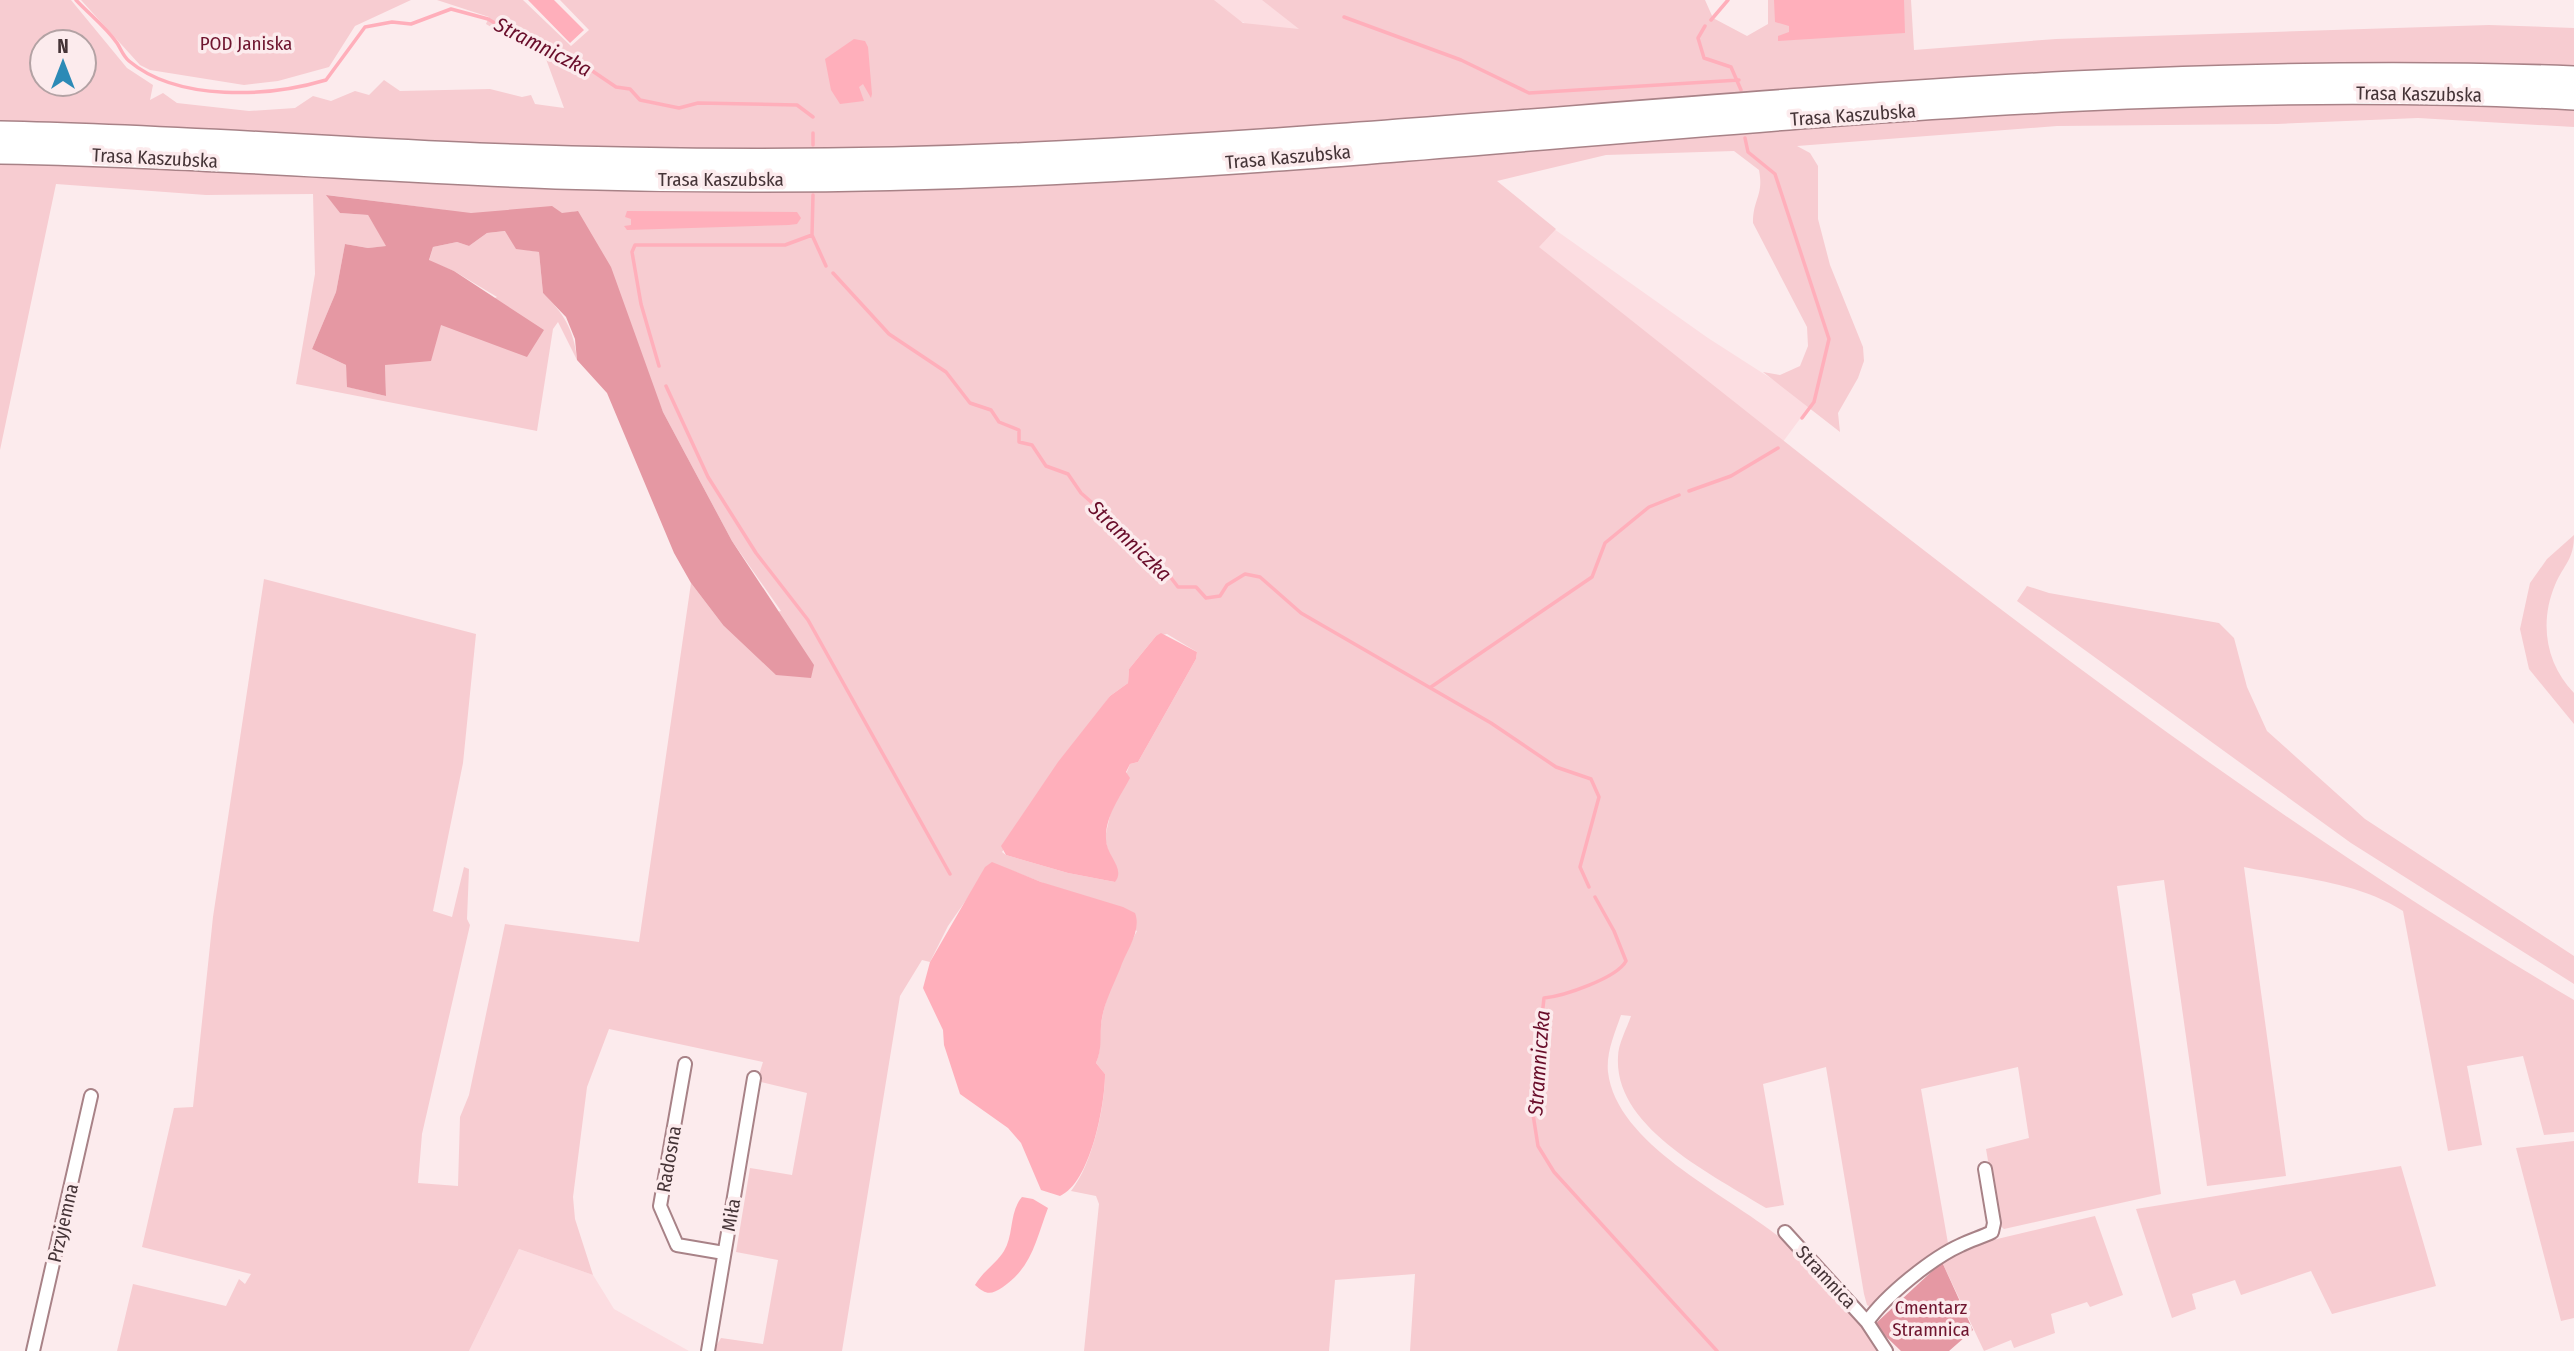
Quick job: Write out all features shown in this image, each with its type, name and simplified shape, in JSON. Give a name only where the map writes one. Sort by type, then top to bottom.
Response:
[{"type":"highway","name":"Trasa Kaszubska","points":[[0,133],[567,158],[871,160],[1179,146],[1879,94],[2130,79],[2325,74],[2574,78]]},
{"type":"highway","name":"Trasa Kaszubska","points":[[0,152],[562,177],[869,179],[1176,166],[1839,116],[2121,98],[2324,93],[2574,97]]},
{"type":"street","name":"Radosna","points":[[685,1064],[661,1212],[677,1245],[724,1253]]},
{"type":"street","name":"Miła","points":[[708,1351],[754,1078]]},
{"type":"street","name":"Przyjemna","points":[[33,1351],[91,1096]]},
{"type":"street","name":"Stramnica","points":[[1867,1321],[1876,1309],[1934,1261],[1992,1232],[1994,1223],[1985,1169]]},
{"type":"street","name":"Stramnica","points":[[1785,1232],[1867,1321],[1886,1351]]},
{"type":"shaded area","points":[[528,0],[554,0],[584,30],[570,43]]},
{"type":"shaded area","points":[[1191,0],[1264,0],[1547,224],[1708,338],[1811,404],[1774,454],[1306,78],[1243,22],[1233,21]]},
{"type":"shaded area","points":[[1774,0],[1904,0],[1905,33],[1778,41],[1778,36],[1789,32],[1789,26],[1775,22]]},
{"type":"shaded area","points":[[854,39],[865,41],[868,47],[872,94],[871,98],[863,84],[859,87],[864,101],[840,104],[831,90],[825,59]]},
{"type":"shaded area","points":[[627,211],[797,212],[801,218],[797,224],[789,225],[627,230],[624,226],[631,225],[631,219],[625,217]]},
{"type":"shaded area","points":[[1161,633],[1197,652],[1196,659],[1138,762],[1130,764],[1126,772],[1130,778],[1114,807],[1106,831],[1107,845],[1118,872],[1115,882],[1068,873],[1006,855],[1001,846],[1058,762],[1110,696],[1128,683],[1129,669]]},
{"type":"shaded area","points":[[992,862],[1041,882],[1123,907],[1135,913],[1137,920],[1135,934],[1103,1011],[1096,1063],[1105,1074],[1094,1142],[1080,1176],[1071,1188],[1060,1196],[1041,1190],[1021,1143],[1008,1128],[960,1094],[944,1045],[943,1030],[923,988],[930,962],[985,867]]},
{"type":"shaded area","points":[[1022,1197],[1033,1199],[1048,1208],[1036,1242],[1027,1262],[1013,1279],[995,1291],[982,1291],[975,1285],[1004,1251],[1015,1210]]},
{"type":"shaded area","points":[[519,1249],[593,1275],[614,1309],[689,1351],[469,1351]]},
{"type":"green space","points":[[0,0],[71,0],[94,28],[28,28],[28,98],[98,98],[98,33],[127,68],[153,85],[150,100],[163,93],[177,103],[249,111],[295,108],[313,96],[331,101],[355,91],[369,95],[384,80],[400,91],[490,89],[522,97],[531,95],[535,104],[564,108],[546,59],[486,24],[489,17],[437,0],[523,0],[571,46],[589,30],[560,0],[1214,0],[1243,23],[1299,29],[1262,0],[1705,0],[1713,18],[1747,36],[1768,24],[1768,0],[1911,0],[1914,50],[2056,39],[2489,25],[2574,28],[2574,127],[2418,118],[2277,124],[2057,126],[1797,146],[1810,153],[1818,166],[1818,219],[1830,265],[1863,347],[1864,361],[1858,378],[1838,413],[1840,432],[1763,372],[1780,375],[1800,366],[1808,346],[1807,327],[1753,223],[1760,186],[1759,170],[1734,151],[1606,155],[1497,181],[1556,229],[1539,247],[1790,446],[2044,642],[2304,828],[2438,916],[2574,1000],[2574,1132],[2544,1135],[2523,1056],[2467,1066],[2482,1145],[2448,1151],[2403,911],[2366,893],[2346,887],[2244,867],[2286,1176],[2207,1186],[2164,880],[2117,886],[2161,1194],[2004,1229],[1999,1225],[1986,1149],[2029,1138],[2018,1067],[1921,1089],[1949,1249],[1871,1307],[1867,1305],[1864,1294],[1826,1067],[1763,1084],[1784,1205],[1766,1208],[1671,1147],[1649,1127],[1632,1106],[1621,1083],[1618,1057],[1631,1016],[1621,1015],[1610,1050],[1608,1072],[1616,1099],[1633,1124],[1655,1148],[1682,1169],[1789,1245],[1855,1314],[1878,1351],[1410,1351],[1415,1274],[1335,1280],[1329,1351],[1084,1351],[1099,1204],[1096,1196],[1071,1191],[1091,1151],[1103,1103],[1105,1074],[1096,1063],[1106,1002],[1115,976],[1137,931],[1041,882],[992,863],[948,926],[930,962],[922,960],[900,996],[842,1351],[713,1351],[721,1338],[763,1344],[778,1260],[736,1252],[750,1168],[792,1175],[807,1093],[757,1081],[763,1062],[609,1029],[587,1087],[573,1197],[575,1219],[593,1275],[519,1249],[469,1351],[117,1351],[133,1284],[226,1306],[239,1279],[245,1284],[251,1274],[142,1247],[174,1108],[193,1107],[213,917],[264,579],[476,634],[463,763],[433,911],[452,917],[464,867],[469,869],[467,919],[470,925],[422,1134],[418,1183],[458,1186],[460,1117],[469,1095],[505,924],[639,942],[691,583],[723,625],[781,611],[732,541],[663,412],[577,211],[486,229],[445,210],[327,195],[340,213],[368,215],[387,246],[368,248],[345,244],[336,292],[312,349],[346,365],[348,387],[386,396],[385,365],[441,324],[497,297],[454,271],[429,261],[433,247],[457,242],[469,246],[487,233],[506,231],[516,248],[539,252],[543,293],[567,323],[577,360],[558,322],[553,329],[537,431],[296,384],[315,274],[313,194],[206,195],[56,184],[0,450]],"holes":[[[1167,634],[1197,652],[1196,659],[1138,762],[1130,764],[1110,815],[1105,838],[1109,856],[1116,865],[1115,882],[1068,873],[1002,852],[1110,696],[1128,683],[1129,669],[1156,636]]]},
{"type":"green space","name":"POD Janiska","points":[[81,0],[411,0],[355,26],[329,67],[278,81],[244,85],[150,70],[140,65]]},
{"type":"green space","points":[[326,195],[471,213],[552,206],[562,213],[578,211],[611,267],[663,412],[732,541],[814,665],[811,678],[776,675],[723,625],[691,583],[674,553],[607,393],[577,360],[575,339],[566,317],[543,293],[539,252],[516,249],[505,231],[487,233],[469,246],[457,242],[433,247],[429,260],[454,271],[544,330],[527,357],[441,325],[431,361],[385,365],[386,396],[347,387],[346,365],[312,349],[336,292],[345,244],[368,248],[386,246],[368,215],[340,213]]},
{"type":"green space","points":[[2574,535],[2570,556],[2550,599],[2547,628],[2551,656],[2564,682],[2574,693],[2574,724],[2529,669],[2520,629],[2530,583],[2547,559]]},
{"type":"green space","points":[[2027,586],[2049,593],[2219,623],[2234,638],[2247,687],[2267,731],[2365,819],[2574,956],[2574,984],[2351,843],[2017,601]]},
{"type":"green space","points":[[2574,1141],[2574,1318],[2561,1321],[2516,1148]]},
{"type":"green space","points":[[2401,1166],[2436,1286],[2332,1314],[2311,1271],[2241,1295],[2235,1280],[2192,1294],[2196,1309],[2172,1318],[2136,1209]]},
{"type":"green space","points":[[2095,1216],[2123,1295],[2090,1307],[2087,1302],[2051,1314],[2055,1333],[2014,1348],[2011,1340],[1984,1351],[1942,1262],[1976,1244]]},
{"type":"green space","name":"Cmentarz Stramnica","points":[[1942,1262],[1973,1330],[1949,1351],[1901,1351],[1874,1325]]},
{"type":"waterway","name":"Stramniczka","points":[[76,0],[108,32],[129,61],[172,84],[198,90],[278,90],[326,80],[365,27],[392,22],[411,24],[451,9],[488,19],[555,59],[585,66],[616,87],[630,89],[640,100],[679,108],[698,103],[797,105],[813,117]]},
{"type":"waterway","points":[[1711,20],[1728,0]]},
{"type":"waterway","points":[[1344,17],[1461,60],[1529,93],[1739,80]]},
{"type":"waterway","points":[[1705,26],[1698,38],[1704,58],[1731,67],[1741,90]]},
{"type":"waterway","name":"Stramniczka","points":[[813,133],[813,145]]},
{"type":"waterway","points":[[1745,138],[1748,152],[1775,174],[1829,339],[1814,402],[1802,418]]},
{"type":"waterway","name":"Stramniczka","points":[[813,195],[812,235],[826,266]]},
{"type":"waterway","points":[[659,366],[641,304],[632,252],[635,245],[785,245],[812,235]]},
{"type":"waterway","name":"Stramniczka","points":[[833,273],[889,334],[946,372],[970,403],[991,410],[999,422],[1019,430],[1019,442],[1032,445],[1046,466],[1068,474],[1081,493],[1121,528],[1140,552],[1168,574],[1178,587],[1196,587],[1206,598],[1220,596],[1227,585],[1245,574],[1260,577],[1301,613],[1491,723],[1556,767],[1591,779],[1599,797],[1580,867],[1589,887]]},
{"type":"waterway","points":[[666,386],[708,477],[756,553],[808,620],[950,874]]},
{"type":"waterway","points":[[1689,491],[1731,476],[1778,448]]},
{"type":"waterway","points":[[1431,687],[1592,577],[1605,543],[1649,507],[1679,495]]},
{"type":"waterway","name":"Stramniczka","points":[[1595,897],[1614,931],[1626,961],[1601,980],[1564,994],[1544,998],[1532,1108],[1538,1146],[1554,1172],[1717,1351]]}]
